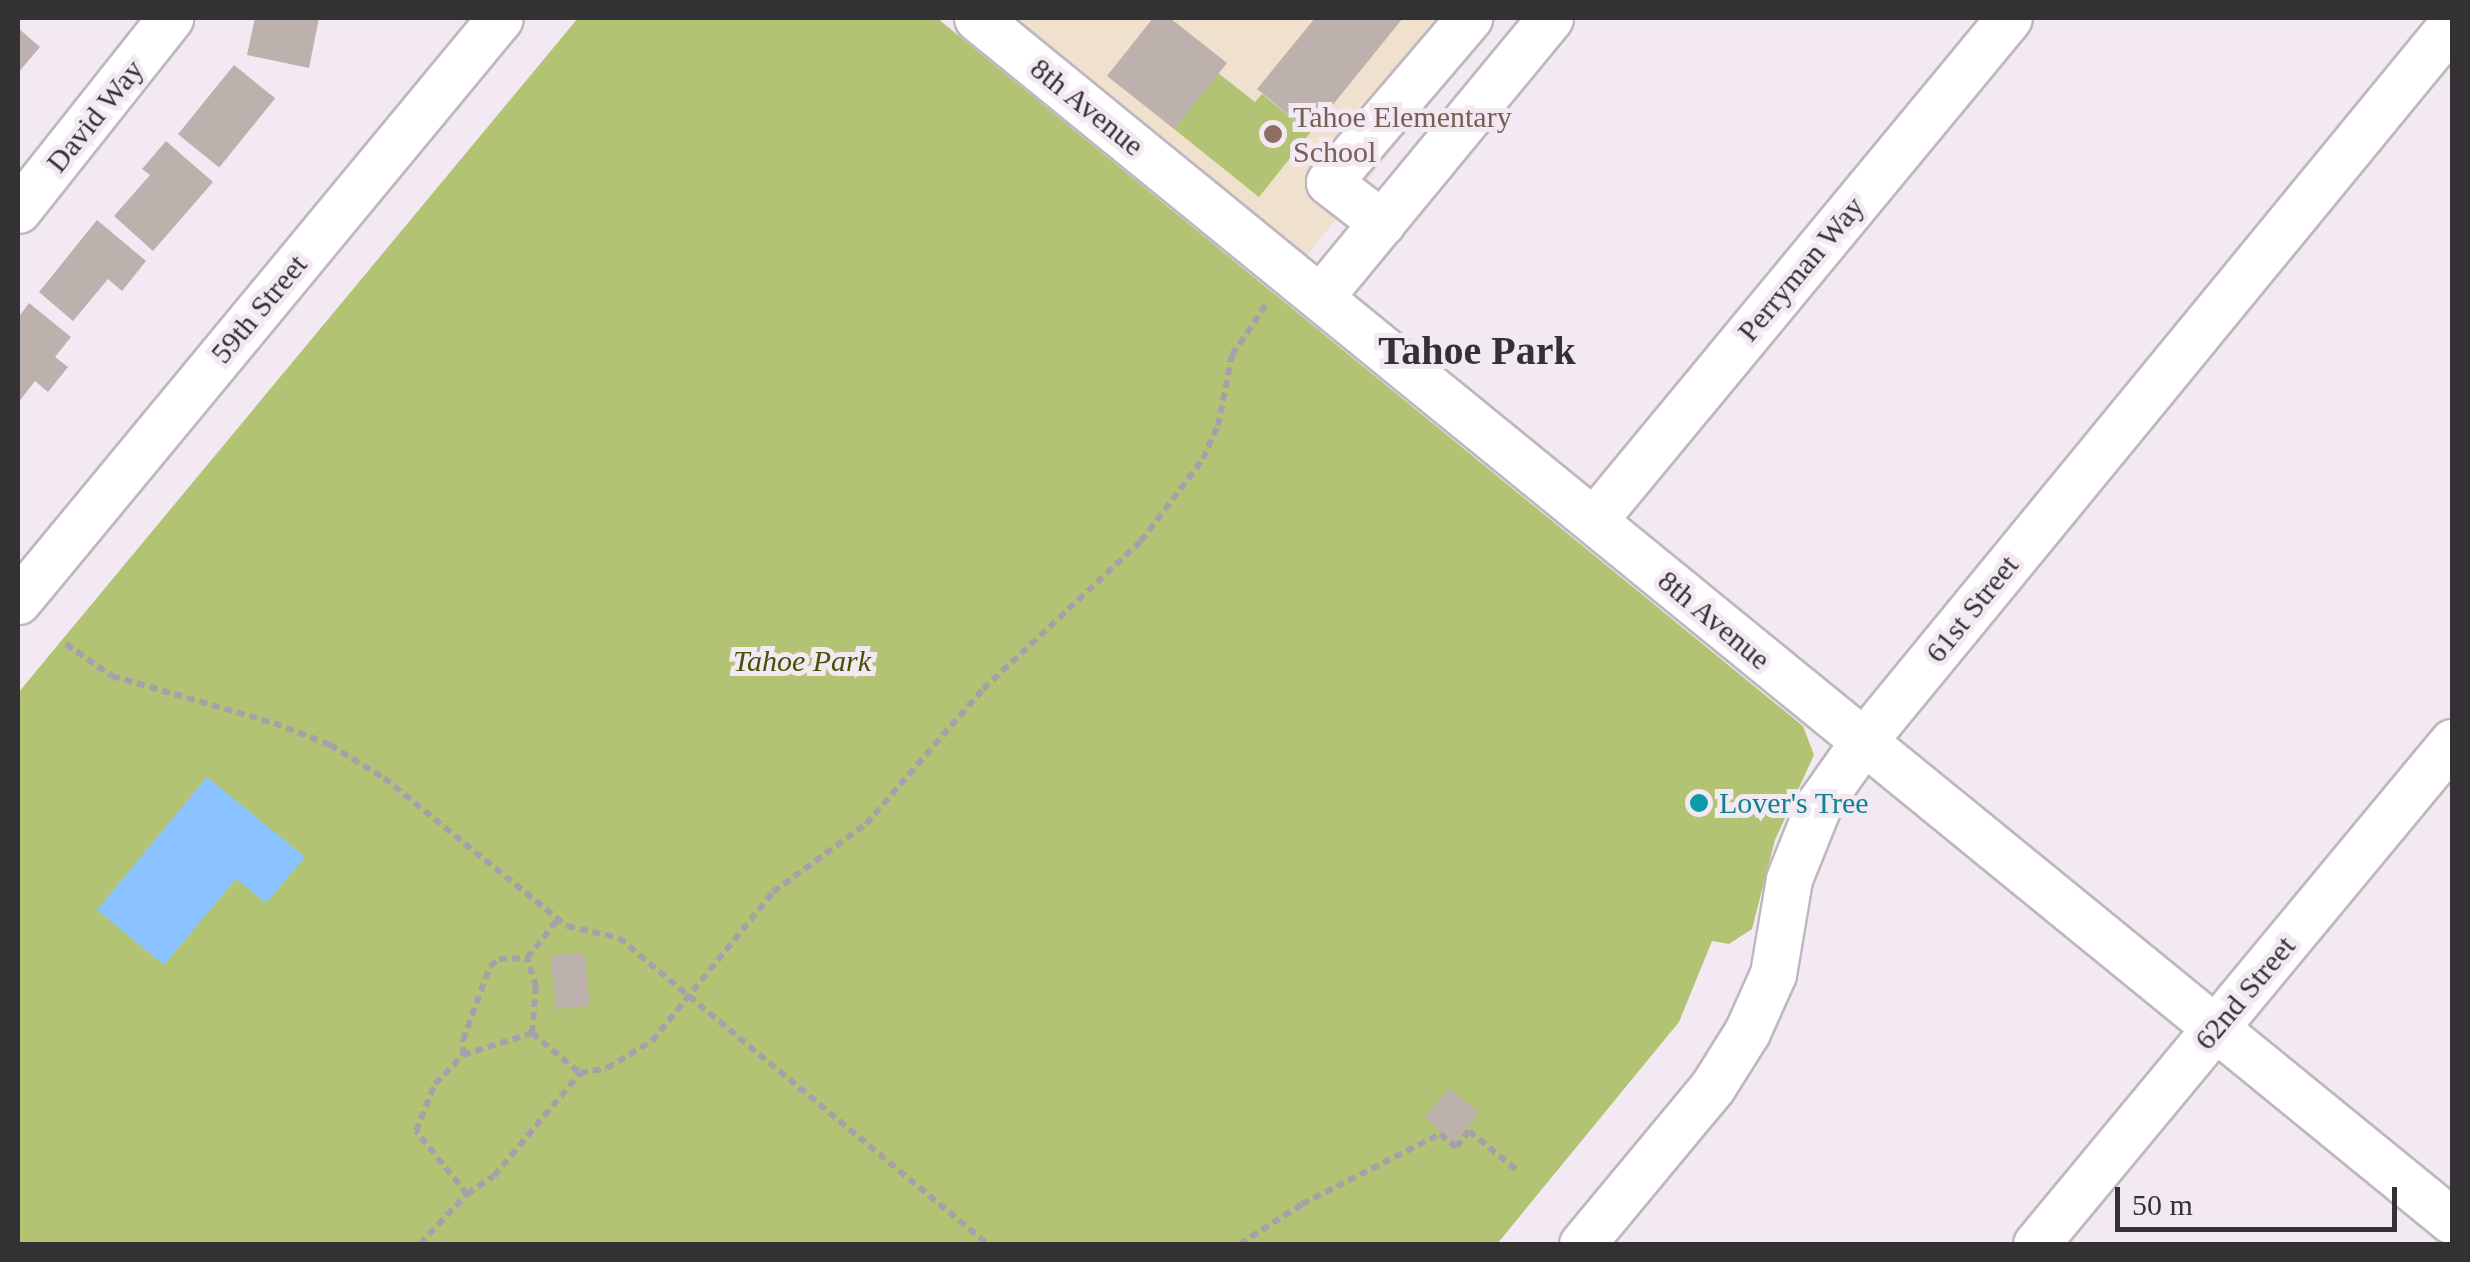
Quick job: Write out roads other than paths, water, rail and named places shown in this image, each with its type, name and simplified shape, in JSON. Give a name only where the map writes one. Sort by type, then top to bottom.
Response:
[{"type":"street","name":"59th Street","points":[[18,601],[500,18]]},
{"type":"street","name":"8th Avenue","points":[[976,18],[2452,1222]]},
{"type":"street","points":[[1382,223],[1329,182],[1469,18]]},
{"type":"street","points":[[1321,296],[1550,18]]},
{"type":"street","name":"Perryman Way","points":[[1594,520],[2008,18]]},
{"type":"street","name":"David Way","points":[[18,210],[170,19]]},
{"type":"street","name":"61st Street","points":[[1582,1244],[1714,1086],[1747,1032],[1772,974],[1789,879],[1819,804],[1862,742],[2452,24]]},
{"type":"street","name":"62nd Street","points":[[2036,1244],[2452,742]]},
{"type":"water","points":[[207,777],[305,857],[266,903],[236,879],[164,965],[97,910]]},
{"type":"place","name":"Tahoe Elementary School","points":[[1273,134]]},
{"type":"place","name":"Lover's Tree","points":[[1699,803]]},
{"type":"district","name":"Tahoe Park","points":[[1477,351]]}]
